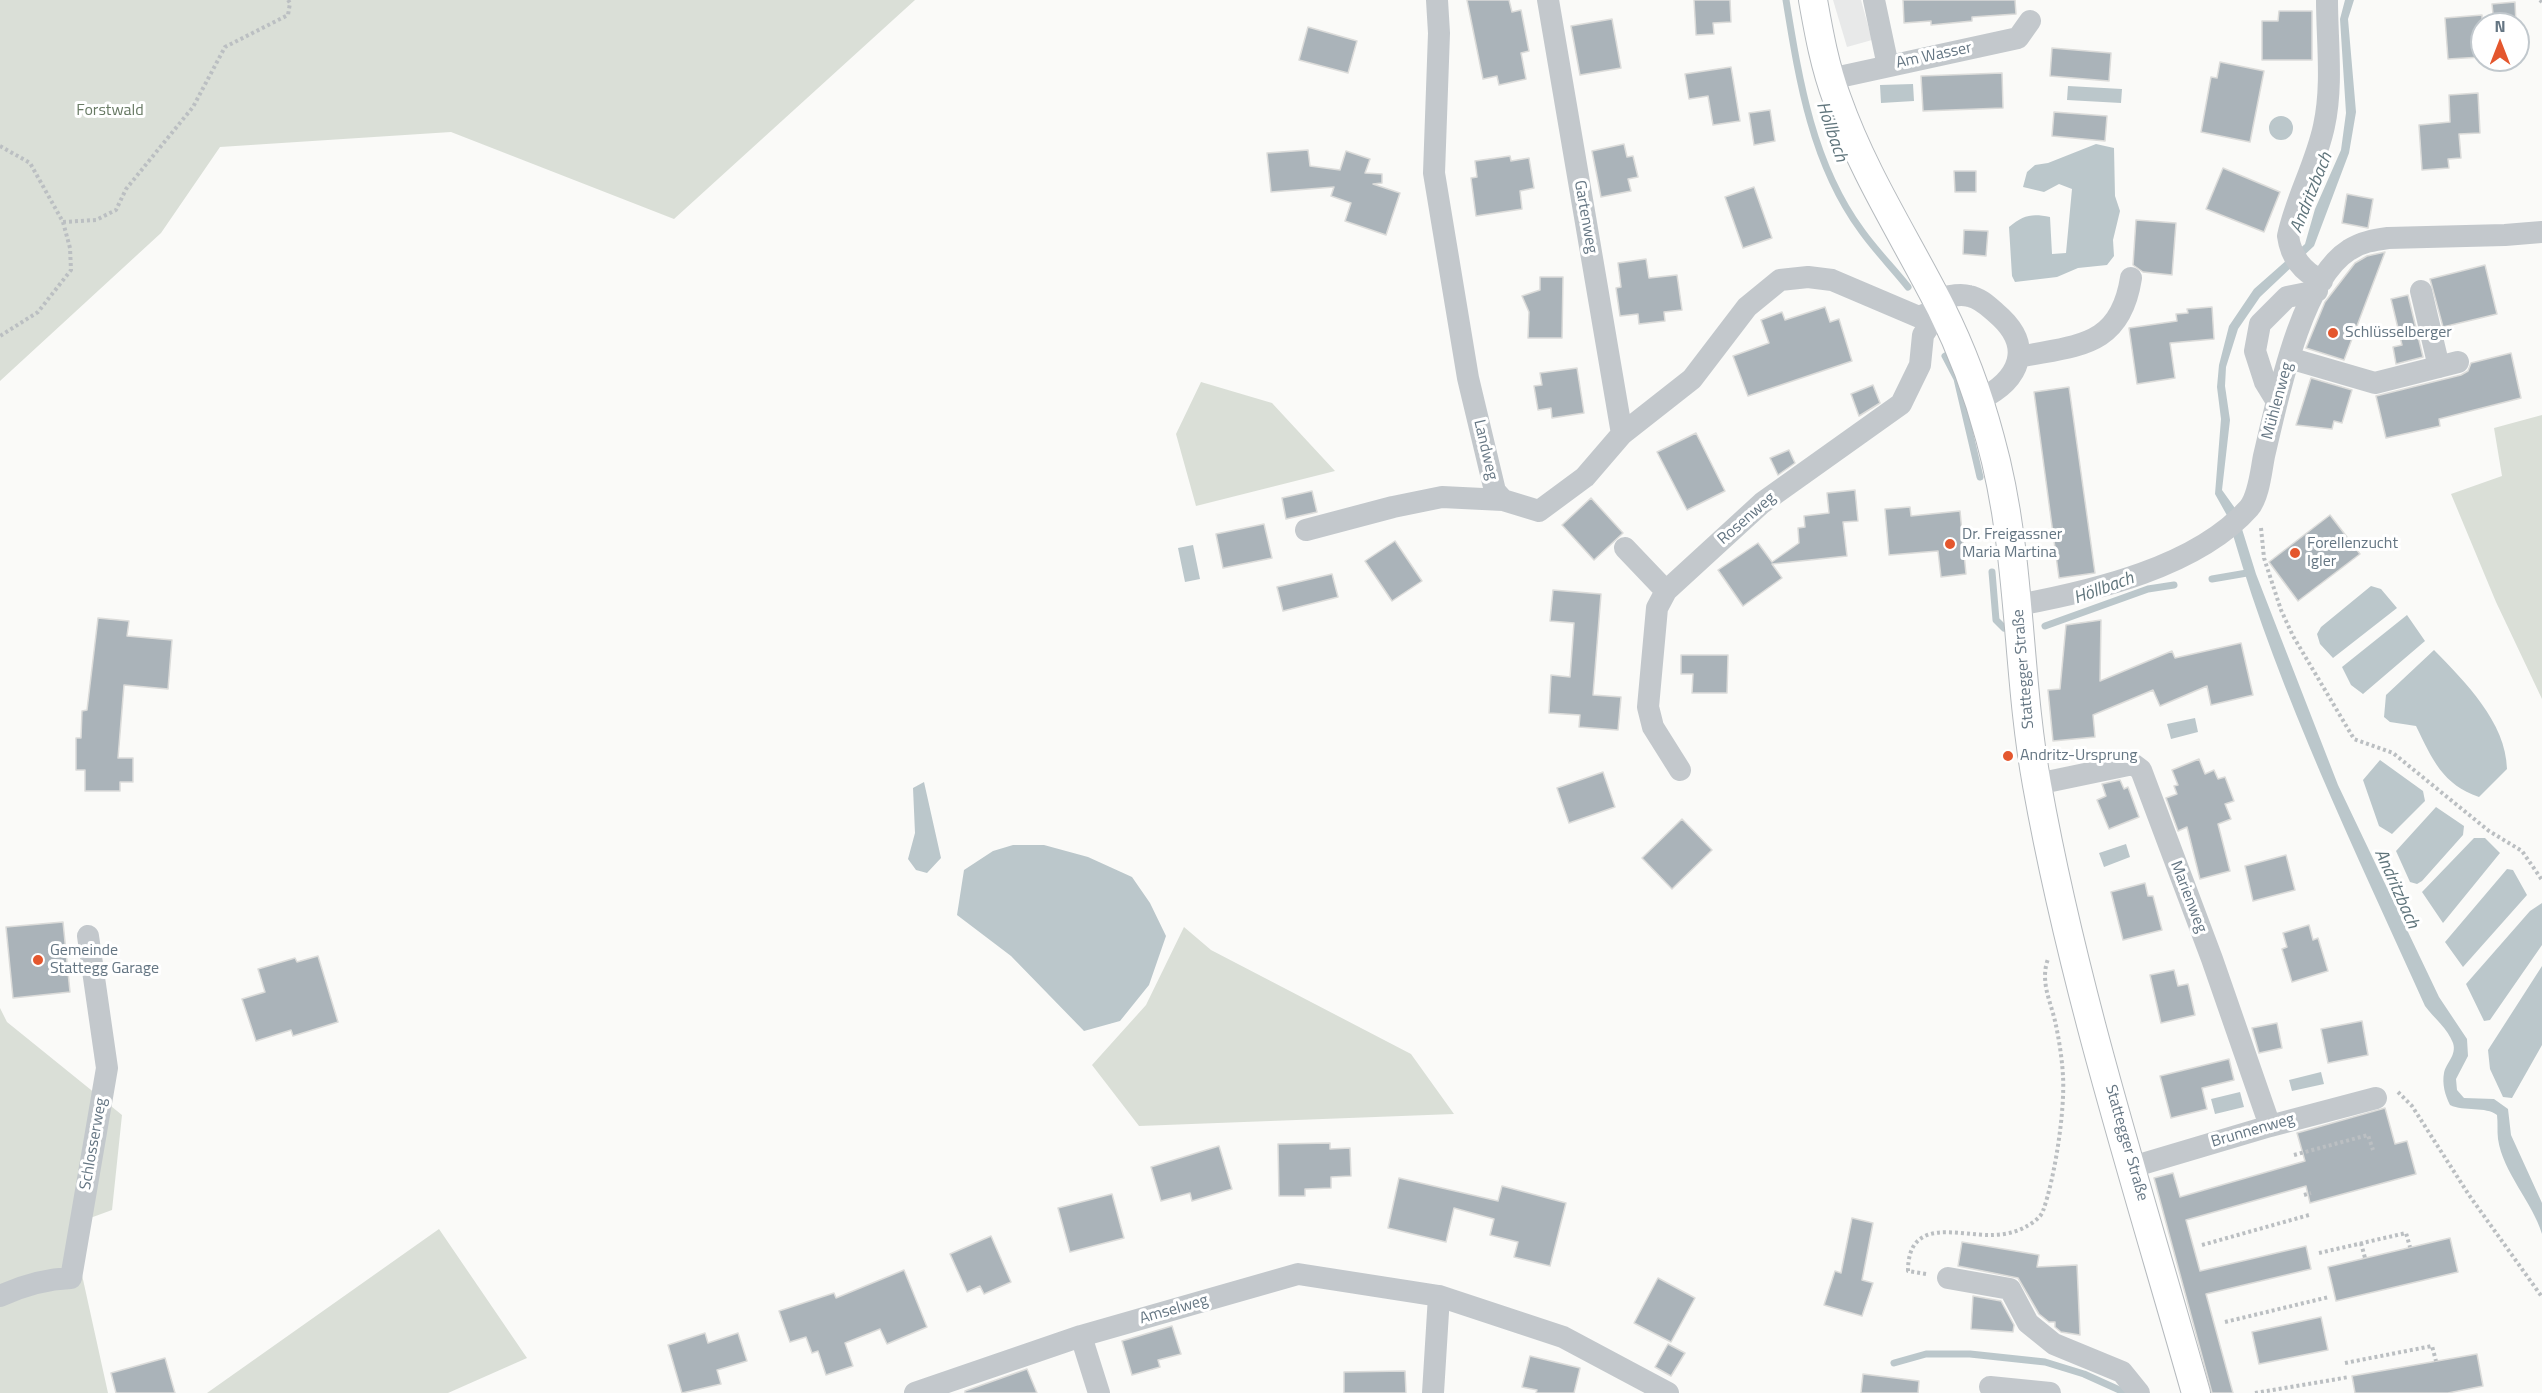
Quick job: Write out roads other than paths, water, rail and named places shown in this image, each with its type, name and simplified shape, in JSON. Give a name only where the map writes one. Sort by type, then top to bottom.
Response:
[{"type":"main road","name":"Stattegger Straße","points":[[1813,0],[1830,79],[1848,128],[1882,200],[1939,303],[1979,400],[2008,516],[2024,685],[2037,784],[2073,944],[2132,1167],[2196,1393]]},
{"type":"street","name":"Landweg","points":[[1437,0],[1439,33],[1434,173],[1468,378],[1495,491],[1503,500],[1539,511],[1586,477],[1622,434],[1692,379],[1747,307],[1780,280],[1808,277],[1832,280],[1919,317],[1939,303],[1967,295],[1982,301],[2005,320],[2020,350],[2019,357]]},
{"type":"street","name":"Gartenweg","points":[[1548,0],[1622,434]]},
{"type":"street","points":[[1874,0],[1888,66]]},
{"type":"street","points":[[2276,400],[2265,382],[2255,351],[2260,324],[2287,297],[2320,286],[2295,257],[2288,236],[2290,224],[2319,148],[2327,111],[2330,90],[2327,0]]},
{"type":"street","name":"Am Wasser","points":[[1830,79],[2018,38],[2030,21]]},
{"type":"street","name":"Mühlenweg","points":[[2018,605],[2073,594],[2144,571],[2186,554],[2218,536],[2251,506],[2276,400],[2289,358],[2320,286],[2348,250],[2371,240],[2542,232]]},
{"type":"street","points":[[1979,400],[1993,394],[2012,375],[2019,357],[2098,339],[2111,328],[2125,308],[2131,278]]},
{"type":"street","points":[[2289,358],[2375,383],[2449,365],[2421,291]]},
{"type":"street","name":"Rosenweg","points":[[1680,770],[1653,727],[1648,707],[1657,608],[1666,591],[1762,503],[1901,404],[1920,365],[1923,335],[1939,303]]},
{"type":"street","points":[[1306,530],[1393,507],[1442,497],[1503,500]]},
{"type":"street","points":[[1625,548],[1666,591]]},
{"type":"street","name":"Marienweg","points":[[2037,784],[2133,764],[2141,770],[2212,959],[2270,1126]]},
{"type":"street","name":"Schlosserweg","points":[[0,1296],[25,1284],[71,1278],[107,1068],[88,936]]},
{"type":"street","name":"Brunnenweg","points":[[2132,1167],[2270,1126],[2376,1098]]},
{"type":"street","name":"Amselweg","points":[[915,1393],[1080,1336],[1298,1274],[1439,1296],[1563,1337],[1668,1393]]},
{"type":"street","points":[[1948,1278],[2010,1289],[2028,1323],[2054,1344],[2122,1372],[2139,1393]]},
{"type":"street","points":[[1433,1393],[1439,1296]]},
{"type":"street","points":[[1080,1336],[1100,1393]]},
{"type":"street","points":[[1990,1387],[2050,1393]]},
{"type":"waterway","name":"Höllbach","points":[[1786,0],[1796,60],[1810,120],[1830,177],[1861,230],[1908,287]]},
{"type":"waterway","name":"Höllbach","points":[[1945,356],[1957,379],[1980,477]]},
{"type":"waterway","name":"Höllbach","points":[[1992,572],[1996,620],[2004,628]]},
{"type":"waterway","name":"Höllbach","points":[[2212,579],[2247,573]]},
{"type":"waterway","name":"Höllbach","points":[[2045,626],[2148,589],[2174,585]]},
{"type":"waterway","points":[[1894,1363],[1926,1354],[1970,1354],[2045,1362],[2084,1374],[2126,1393]]},
{"type":"place","name":"Schlüsselberger","points":[[2333,333]]},
{"type":"place","name":"Dr. Freigassner Maria Martina","points":[[1950,544]]},
{"type":"place","name":"Forellenzucht Igler","points":[[2295,553]]},
{"type":"place","name":"Andritz-Ursprung","points":[[2008,756]]},
{"type":"place","name":"Gemeinde Stattegg Garage","points":[[38,960]]},
{"type":"park label","name":"Forstwald","points":[[110,111]]},
{"type":"water label","name":"Andritzbach","points":[[2312,193]]},
{"type":"water label","name":"Andritzbach","points":[[2396,889]]}]
